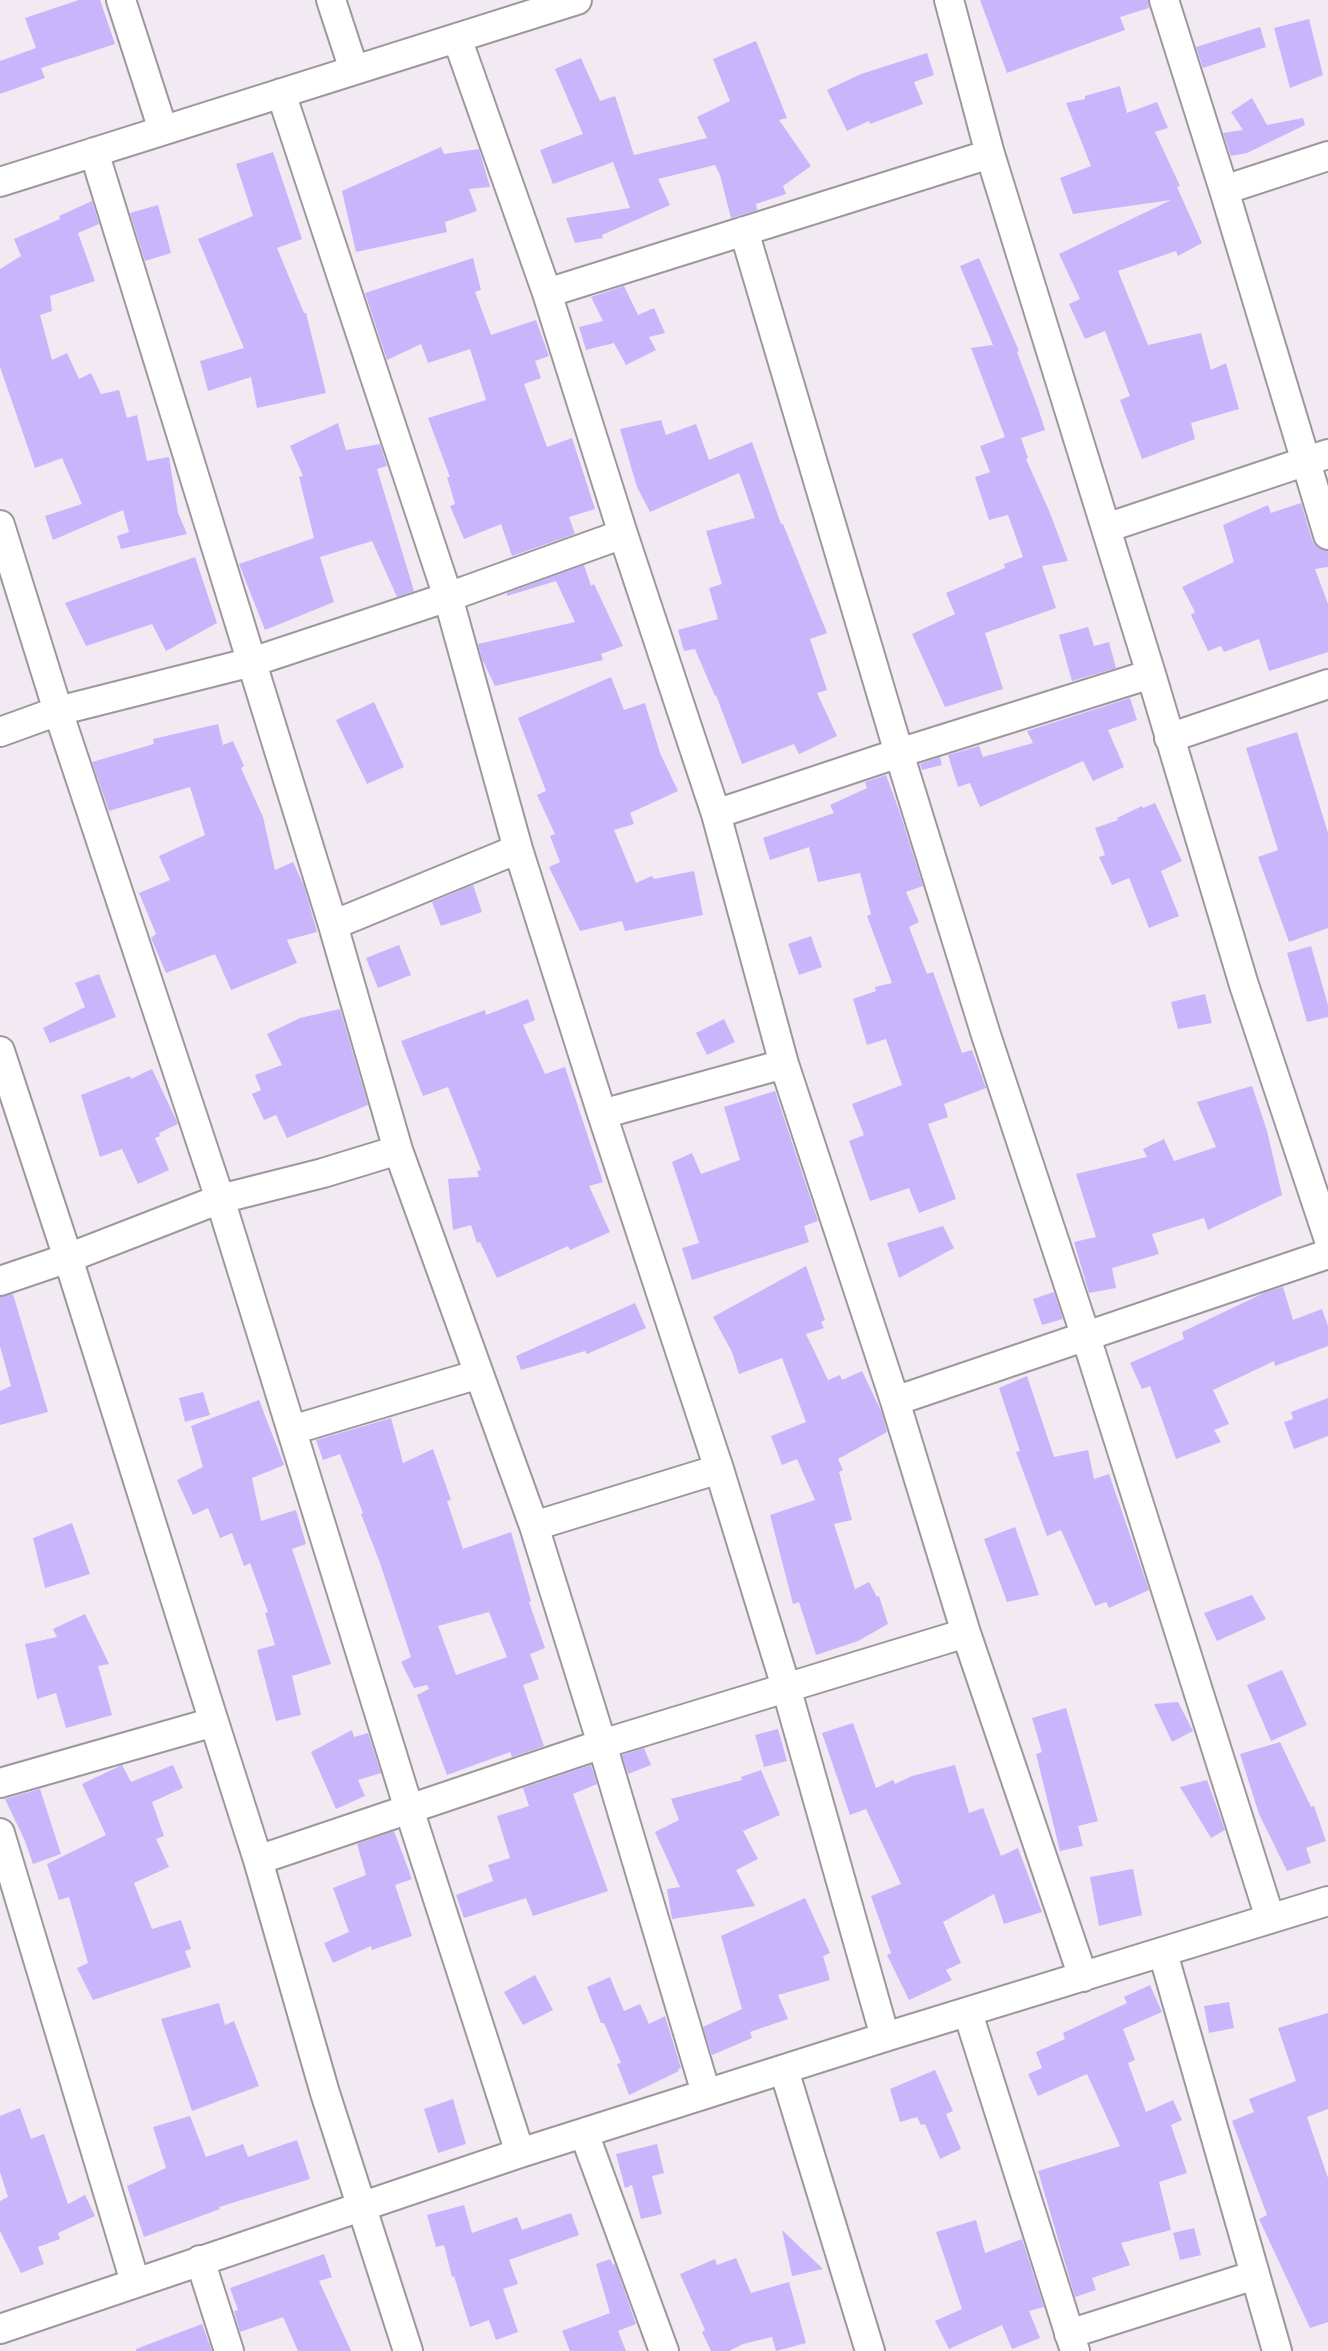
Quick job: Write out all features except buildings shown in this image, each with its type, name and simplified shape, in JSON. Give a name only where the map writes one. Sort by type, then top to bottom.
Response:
[{"type":"street","points":[[121,0],[163,130]]},
{"type":"street","points":[[331,0],[354,70]]},
{"type":"street","points":[[0,182],[457,38],[541,5],[577,0]]},
{"type":"street","points":[[949,0],[990,154],[1152,674],[1169,738],[1244,985],[1328,1237]]},
{"type":"street","points":[[1164,0],[1224,190],[1317,458],[1328,535]]},
{"type":"street","points":[[457,38],[547,292],[623,534],[716,814],[784,1064],[895,1401],[966,1633],[1083,1977]]},
{"type":"street","points":[[281,93],[448,597],[518,849],[602,1114],[719,1469],[786,1687],[885,2037]]},
{"type":"street","points":[[94,152],[333,925],[398,1149],[534,1526],[706,2093]]},
{"type":"street","points":[[547,292],[990,154]]},
{"type":"street","points":[[1224,190],[1328,156]]},
{"type":"street","points":[[744,231],[899,753],[983,1024],[1086,1337],[1270,1918]]},
{"type":"street","points":[[1107,528],[1317,458]]},
{"type":"street","points":[[0,525],[58,711],[220,1199],[409,1809],[520,2153]]},
{"type":"street","points":[[0,732],[58,711],[252,662],[448,597],[623,534]]},
{"type":"street","points":[[716,814],[899,753],[1152,674]]},
{"type":"street","points":[[1169,738],[1328,684]]},
{"type":"street","points":[[333,925],[518,849]]},
{"type":"street","points":[[0,1051],[68,1258],[258,1860],[325,2094],[408,2351]]},
{"type":"street","points":[[602,1114],[784,1064]]},
{"type":"street","points":[[0,1281],[68,1258],[220,1199],[323,1173],[398,1149]]},
{"type":"street","points":[[895,1401],[1328,1254]]},
{"type":"street","points":[[292,1430],[479,1374]]},
{"type":"street","points":[[534,1526],[719,1469]]},
{"type":"street","points":[[258,1860],[602,1744],[966,1633]]},
{"type":"street","points":[[0,1783],[214,1722]]},
{"type":"street","points":[[0,1833],[135,2282]]},
{"type":"street","points":[[0,2329],[362,2205],[706,2093],[1328,1901]]},
{"type":"street","points":[[1163,1953],[1276,2351]]},
{"type":"street","points":[[968,2013],[1072,2343],[1255,2276]]},
{"type":"street","points":[[784,2070],[870,2351]]},
{"type":"street","points":[[585,2133],[664,2351]]},
{"type":"street","points":[[200,2260],[229,2351]]},
{"type":"street","points":[[0,2335],[5,2351]]}]
